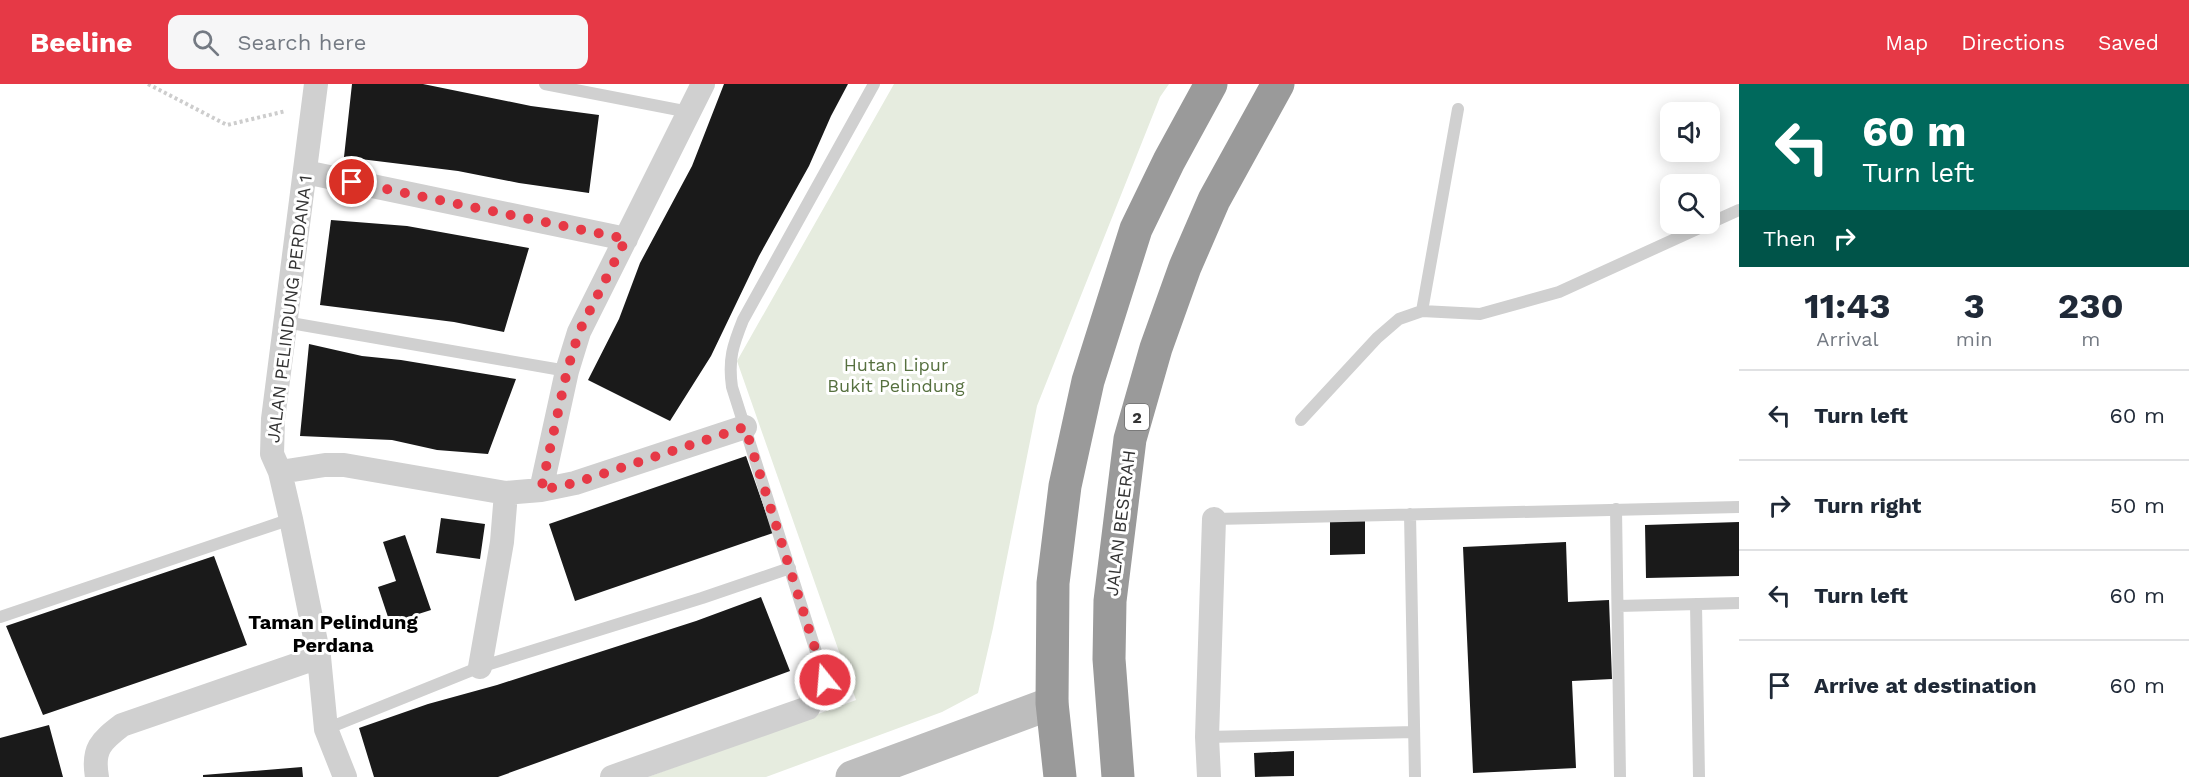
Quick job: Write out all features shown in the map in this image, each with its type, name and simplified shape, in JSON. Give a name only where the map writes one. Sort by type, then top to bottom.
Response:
[{"type":"highway","points":[[1060,777],[1052,703],[1053,583],[1065,486],[1088,381],[1136,229],[1169,161],[1211,84]]},
{"type":"highway","name":"JALAN BESERAH","points":[[1118,777],[1109,658],[1110,602],[1131,439],[1156,348],[1185,267],[1214,200],[1278,84]]},
{"type":"street","points":[[541,490],[567,371],[579,332],[703,84]]},
{"type":"street","name":"JALAN PELINDUNG PERDANA 1","points":[[315,94],[272,438],[273,454],[280,472],[291,519],[319,657],[326,729],[345,777]]},
{"type":"street","points":[[305,172],[626,239]]},
{"type":"street","points":[[280,472],[325,465],[344,465],[506,493],[541,490],[575,483],[745,427]]},
{"type":"street","points":[[480,667],[502,542],[506,493]]},
{"type":"street","points":[[1209,777],[1207,737],[1214,519]]},
{"type":"street","points":[[97,777],[96,750],[122,725],[319,657]]},
{"type":"street","points":[[852,777],[1052,703]]},
{"type":"street","points":[[612,777],[808,708]]},
{"type":"lane","points":[[545,84],[689,112]]},
{"type":"lane","points":[[808,708],[818,698],[825,680],[732,387],[729,366],[732,348],[743,320],[874,84]]},
{"type":"lane","points":[[1422,312],[1458,109]]},
{"type":"lane","points":[[1720,218],[1739,210]]},
{"type":"lane","points":[[1301,420],[1399,319],[1422,312],[1480,314],[1559,292],[1685,234]]},
{"type":"lane","points":[[285,322],[567,371]]},
{"type":"lane","points":[[1214,519],[1739,507]]},
{"type":"lane","points":[[1616,509],[1620,777]]},
{"type":"lane","points":[[1410,514],[1415,777]]},
{"type":"lane","points":[[0,617],[291,519]]},
{"type":"lane","points":[[326,729],[480,667],[702,598],[790,568]]},
{"type":"lane","points":[[1618,606],[1739,603]]},
{"type":"lane","points":[[1696,604],[1699,777]]},
{"type":"lane","points":[[1207,737],[1414,732]]},
{"type":"path","points":[[148,84],[227,125],[315,94]]},
{"type":"green space","name":"Hutan Lipur Bukit Pelindung","points":[[894,84],[1169,84],[1160,97],[1037,406],[978,693],[942,712],[766,777],[648,777],[856,700],[737,361]]},
{"type":"building","points":[[352,84],[423,84],[531,106],[599,115],[589,193],[458,171],[344,157]]},
{"type":"building","points":[[724,84],[848,84],[809,166],[759,256],[711,356],[670,421],[588,380],[619,319],[640,263],[692,166]]},
{"type":"building","points":[[331,220],[407,226],[529,248],[504,332],[454,322],[320,305]]},
{"type":"building","points":[[309,344],[362,356],[401,360],[516,379],[488,454],[437,450],[392,440],[300,436]]},
{"type":"building","points":[[746,456],[773,533],[575,601],[549,524]]},
{"type":"building","points":[[441,518],[485,524],[480,559],[436,553]]},
{"type":"building","points":[[1365,518],[1365,554],[1330,555],[1330,519]]},
{"type":"building","points":[[1739,522],[1739,576],[1646,578],[1645,525]]},
{"type":"building","points":[[405,535],[431,610],[390,623],[378,587],[396,581],[383,542]]},
{"type":"building","points":[[1566,542],[1568,602],[1609,600],[1612,679],[1572,681],[1576,768],[1473,773],[1463,547]]},
{"type":"building","points":[[214,556],[247,645],[43,715],[6,626]]},
{"type":"building","points":[[761,597],[790,671],[498,777],[374,777],[359,728],[428,704],[497,685],[696,621]]},
{"type":"building","points":[[49,725],[63,777],[0,777],[0,738]]},
{"type":"building","points":[[1294,751],[1294,776],[1255,777],[1254,753]]},
{"type":"building","points":[[302,767],[303,777],[203,777],[203,775]]},
{"type":"district","name":"Taman Pelindung Perdana","points":[[333,634]]},
{"type":"route","points":[[352,182],[626,239],[579,332],[567,371],[541,490],[575,483],[745,427],[825,680]]}]
